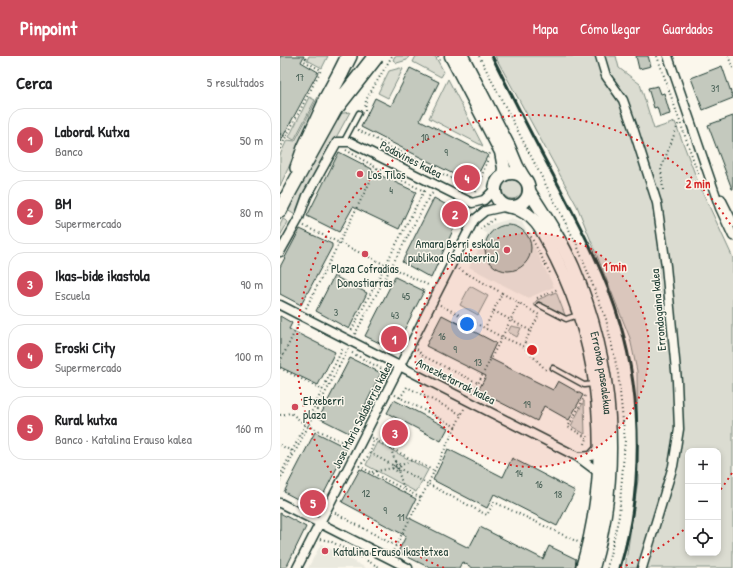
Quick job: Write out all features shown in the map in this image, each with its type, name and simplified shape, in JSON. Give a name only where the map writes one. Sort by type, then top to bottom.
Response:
[{"type":"highway","points":[[332,103],[349,56]]},
{"type":"highway","points":[[332,103],[376,56]]},
{"type":"main road","points":[[451,56],[501,152],[504,168],[503,175],[499,179],[495,189],[497,198],[511,206],[524,202],[529,191],[524,178],[462,56]]},
{"type":"main road","points":[[280,211],[332,103]]},
{"type":"main road","points":[[503,175],[514,173],[524,178]]},
{"type":"main road","name":"Errondo pasealekua","points":[[529,191],[555,230],[573,266],[586,299],[601,353],[607,394],[611,440],[610,475],[605,512],[593,568]]},
{"type":"main road","name":"Errondo pasealekua","points":[[511,206],[531,214],[537,222],[562,269],[579,315],[589,349],[595,384],[600,446],[595,510],[588,547],[582,568]]},
{"type":"street","name":"Errondogaina kalea","points":[[600,56],[606,76],[623,100],[657,203],[666,266],[677,381],[679,429],[674,458],[642,568]]},
{"type":"street","points":[[668,56],[716,190],[722,214],[733,236]]},
{"type":"street","points":[[280,252],[296,222],[307,196],[344,142]]},
{"type":"street","name":"Podavines kalea","points":[[344,142],[472,203]]},
{"type":"street","points":[[474,220],[475,212],[472,203],[484,200],[495,189]]},
{"type":"street","points":[[716,190],[733,223]]},
{"type":"street","points":[[474,220],[485,211],[511,206]]},
{"type":"street","name":"Jose Maria Salaberria kalea","points":[[297,568],[474,220]]},
{"type":"street","name":"Amezketarrak kalea","points":[[280,305],[578,457],[598,472]]},
{"type":"street","points":[[578,457],[591,456],[600,446]]},
{"type":"street","points":[[280,503],[408,568]]},
{"type":"lane","points":[[344,142],[359,113]]},
{"type":"lane","points":[[539,305],[566,319],[579,315]]},
{"type":"lane","points":[[553,368],[584,385],[595,384]]},
{"type":"path","points":[[280,149],[321,70],[304,61],[307,56]]},
{"type":"path","points":[[366,100],[392,56]]},
{"type":"path","points":[[657,56],[696,170]]},
{"type":"path","points":[[728,56],[733,68]]},
{"type":"path","points":[[663,191],[661,169],[679,122]]},
{"type":"path","points":[[356,129],[474,190]]},
{"type":"path","points":[[280,134],[286,137]]},
{"type":"path","points":[[344,142],[346,151],[424,191],[351,331]]},
{"type":"path","points":[[472,203],[488,161],[491,148]]},
{"type":"path","points":[[306,309],[377,168]]},
{"type":"path","points":[[296,222],[387,264],[430,286]]},
{"type":"path","points":[[440,305],[502,337],[523,346],[531,331],[539,314],[458,269]]},
{"type":"path","points":[[536,299],[558,289]]},
{"type":"path","points":[[485,328],[502,293]]},
{"type":"path","points":[[389,559],[520,303]]},
{"type":"path","points":[[530,309],[532,305]]},
{"type":"path","points":[[494,311],[531,331]]},
{"type":"path","points":[[280,362],[298,325],[304,328]]},
{"type":"path","points":[[337,345],[382,369],[384,373],[365,412]]},
{"type":"path","points":[[280,476],[343,348]]},
{"type":"path","points":[[416,349],[424,356],[478,383]]},
{"type":"path","points":[[280,370],[323,390]]},
{"type":"path","points":[[400,398],[407,387],[462,415]]},
{"type":"path","points":[[319,391],[323,390]]},
{"type":"path","points":[[586,394],[568,427],[588,438]]},
{"type":"path","points":[[391,401],[394,395],[456,427]]},
{"type":"path","points":[[280,414],[291,413],[306,424],[349,445]]},
{"type":"path","points":[[356,473],[359,466],[365,462],[373,444],[372,438],[376,432]]},
{"type":"path","points":[[346,452],[352,438]]},
{"type":"path","points":[[372,438],[434,471]]},
{"type":"path","points":[[280,445],[286,446],[292,451]]},
{"type":"path","points":[[391,448],[404,489]]},
{"type":"path","points":[[369,453],[487,515],[494,502],[588,547]]},
{"type":"path","points":[[370,472],[392,466],[397,467],[413,460]]},
{"type":"path","points":[[395,462],[401,465]]},
{"type":"path","points":[[392,466],[395,462]]},
{"type":"path","points":[[399,470],[401,465]]},
{"type":"path","points":[[359,466],[421,498]]},
{"type":"path","points":[[338,507],[334,514],[396,546]]},
{"type":"path","points":[[319,539],[330,541],[381,568]]},
{"type":"shaded area","points":[[309,56],[328,56],[322,68],[307,60]]},
{"type":"shaded area","points":[[395,56],[409,56],[407,60],[397,63],[393,60]]},
{"type":"shaded area","points":[[416,56],[435,56],[444,72],[441,77],[413,62]]},
{"type":"shaded area","points":[[495,56],[616,56],[619,68],[640,84],[654,129],[675,122],[698,182],[733,258],[733,568],[625,568],[638,480],[637,371],[630,338],[577,206]]},
{"type":"shaded area","points":[[400,68],[403,69],[388,98],[378,93],[389,71]]},
{"type":"shaded area","points":[[448,79],[483,146],[429,118]]},
{"type":"shaded area","points":[[319,95],[321,97],[280,186],[280,155],[287,140],[295,141]]},
{"type":"shaded area","points":[[309,97],[315,100],[294,140],[289,137]]},
{"type":"shaded area","points":[[350,112],[315,176],[297,216],[287,210],[337,114]]},
{"type":"shaded area","points":[[512,179],[519,182],[522,189],[519,196],[512,199],[505,196],[502,189],[505,182]]},
{"type":"shaded area","points":[[283,219],[288,222],[280,236],[280,225]]},
{"type":"shaded area","name":"Amara Berri eskola publikoa (Salaberria)","points":[[510,219],[522,222],[554,287],[528,298],[469,267],[487,234],[482,231],[486,226]]},
{"type":"shaded area","points":[[470,286],[488,296],[478,315],[460,305]]},
{"type":"shaded area","points":[[556,292],[565,315],[539,302],[537,307],[533,305],[537,300]]},
{"type":"shaded area","points":[[511,326],[521,328],[517,337],[508,332]]},
{"type":"shaded area","points":[[584,401],[585,434],[571,426]]},
{"type":"shaded area","points":[[377,442],[428,470],[416,492],[366,465]]},
{"type":"shaded area","name":"Katalina Erauso ikastetxea","points":[[321,544],[346,557],[366,568],[308,568]]},
{"type":"building","points":[[280,56],[304,56],[301,62],[318,72],[280,142]]},
{"type":"building","points":[[636,56],[648,56],[651,66],[639,69]]},
{"type":"building","points":[[722,66],[733,98],[703,110],[691,78]]},
{"type":"building","points":[[410,68],[439,82],[420,120],[488,155],[473,184],[361,127],[375,98],[391,106]]},
{"type":"building","points":[[658,86],[661,94],[664,93],[670,114],[660,117],[657,107],[654,108],[648,88]]},
{"type":"building","points":[[733,116],[733,189],[732,189],[708,125]]},
{"type":"building","points":[[339,152],[372,169],[371,171],[416,192],[399,229],[353,207],[339,232],[307,216]]},
{"type":"building","points":[[434,198],[461,213],[431,278],[402,262]]},
{"type":"building","points":[[503,225],[513,225],[521,229],[527,235],[531,243],[531,253],[527,261],[521,267],[513,271],[503,271],[495,267],[489,261],[485,253],[485,243],[489,235],[495,229]]},
{"type":"building","points":[[300,229],[332,244],[332,247],[301,305],[280,294],[280,267]]},
{"type":"building","points":[[334,276],[367,293],[349,329],[316,311]]},
{"type":"building","points":[[395,277],[424,291],[394,350],[365,336]]},
{"type":"building","points":[[442,315],[496,343],[489,358],[553,390],[558,381],[583,395],[569,420],[544,406],[537,421],[478,391],[486,376],[426,346]]},
{"type":"building","points":[[280,316],[292,323],[289,329],[335,352],[318,385],[280,367]]},
{"type":"building","points":[[350,358],[381,373],[351,434],[319,418]]},
{"type":"building","points":[[394,400],[448,428],[441,441],[387,413]]},
{"type":"building","points":[[315,432],[347,448],[316,509],[284,492]]},
{"type":"building","points":[[448,449],[503,477],[512,458],[575,491],[557,526],[494,494],[487,508],[433,480]]},
{"type":"building","points":[[360,469],[416,499],[407,517],[469,548],[480,527],[543,559],[549,546],[576,559],[575,568],[473,568],[462,562],[459,568],[430,568],[398,552],[406,536],[342,502]]},
{"type":"building","points":[[280,513],[306,527],[286,568],[280,568]]},
{"type":"railway","points":[[492,56],[598,263],[620,323],[628,352],[636,414],[636,477],[628,539],[620,568]]},
{"type":"place","name":"Los Tilos","points":[[360,174]]},
{"type":"place","name":"Eroski City","points":[[467,178]]},
{"type":"place","name":"BM","points":[[455,214]]},
{"type":"place","name":"Amara Berri eskola publikoa (Salaberria)","points":[[507,250]]},
{"type":"place","name":"Plaza Cofradías Donostiarras","points":[[365,254]]},
{"type":"place","name":"Laboral Kutxa","points":[[394,339]]},
{"type":"place","name":"Etxeberri plaza","points":[[295,407]]},
{"type":"place","name":"Ikas-bide ikastola","points":[[395,433]]},
{"type":"place","name":"Rural kutxa","points":[[313,503]]},
{"type":"place","name":"Katalina Erauso ikastetxea","points":[[325,551]]}]
